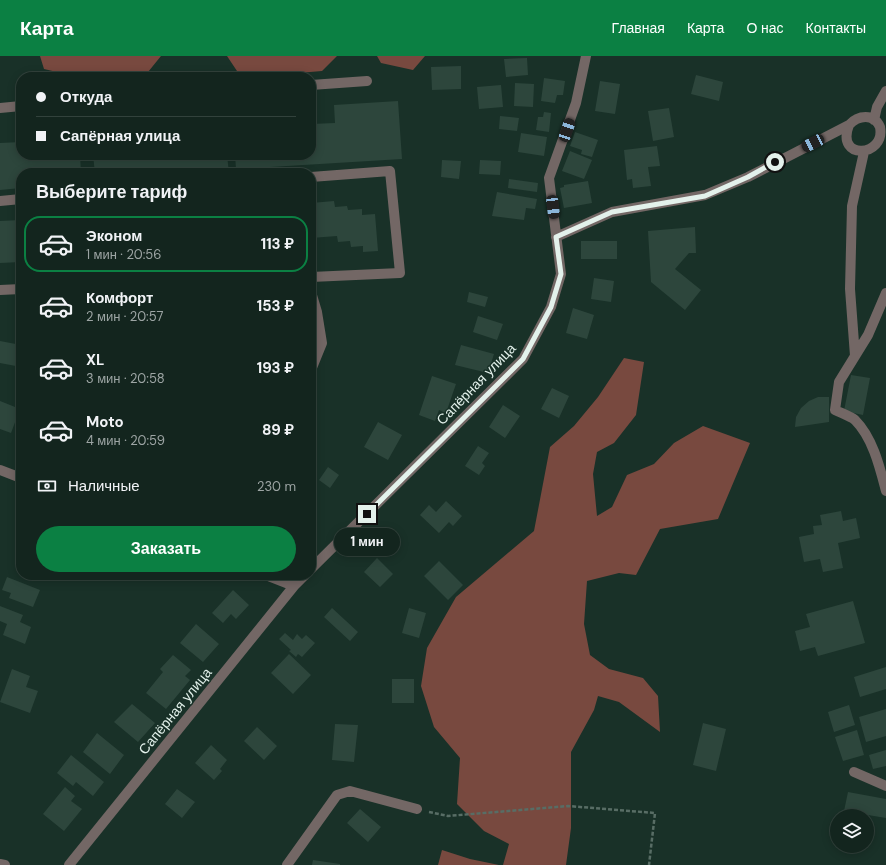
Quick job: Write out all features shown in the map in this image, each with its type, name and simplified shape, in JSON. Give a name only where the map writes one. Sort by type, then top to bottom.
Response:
[{"type":"street","name":"Сапёрная улица","points":[[316,564],[523,359],[551,307],[561,274],[549,178],[576,103],[586,56]]},
{"type":"street","points":[[316,85],[367,81]]},
{"type":"street","points":[[874,120],[877,107],[886,91]]},
{"type":"street","points":[[0,108],[16,106]]},
{"type":"street","points":[[556,237],[612,212],[705,196],[748,177],[849,125],[858,118],[869,117],[874,120],[881,128],[881,139],[875,148],[864,152],[852,147],[849,143],[847,131],[849,125]]},
{"type":"street","points":[[855,356],[850,289],[852,206],[864,152]]},
{"type":"street","points":[[316,177],[390,171],[400,273],[316,277]]},
{"type":"street","points":[[0,200],[16,199]]},
{"type":"street","points":[[0,290],[16,289]]},
{"type":"street","points":[[886,293],[868,335],[839,382],[835,410],[854,419],[865,434],[880,469],[886,491]]},
{"type":"street","points":[[316,309],[322,343],[316,358]]},
{"type":"street","points":[[0,470],[16,476]]},
{"type":"street","points":[[279,580],[294,586]]},
{"type":"street","name":"Сапёрная улица","points":[[69,865],[300,580]]},
{"type":"street","points":[[854,772],[886,786]]},
{"type":"street","points":[[287,865],[337,795],[350,791],[417,809]]},
{"type":"street","points":[[0,864],[5,865]]},
{"type":"path","points":[[417,809],[448,816],[568,806],[654,813],[649,865]]},
{"type":"shaded area","points":[[40,56],[161,56],[148,72],[57,72],[44,69]]},
{"type":"shaded area","points":[[227,56],[337,56],[322,71],[238,72]]},
{"type":"shaded area","points":[[377,56],[425,56],[413,70],[381,63]]},
{"type":"shaded area","points":[[624,358],[644,362],[636,415],[614,443],[597,452],[593,474],[597,516],[612,507],[627,475],[654,464],[674,443],[703,426],[750,443],[718,519],[660,529],[636,575],[619,573],[587,581],[584,624],[590,655],[609,669],[643,678],[658,696],[660,732],[619,702],[598,696],[594,710],[571,752],[571,828],[566,865],[503,865],[509,844],[484,831],[457,804],[460,758],[434,727],[421,686],[427,648],[456,597],[534,531],[550,447],[574,426],[598,397]]},
{"type":"shaded area","points":[[442,850],[470,859],[499,865],[438,865]]},
{"type":"building","points":[[527,58],[528,75],[506,77],[504,59]]},
{"type":"building","points":[[461,66],[461,89],[432,90],[431,67]]},
{"type":"building","points":[[696,75],[723,82],[719,101],[691,94]]},
{"type":"building","points":[[544,78],[565,81],[563,95],[557,95],[555,103],[541,101]]},
{"type":"building","points":[[600,81],[620,84],[615,114],[595,111]]},
{"type":"building","points":[[515,83],[534,84],[533,107],[514,106]]},
{"type":"building","points":[[501,85],[503,107],[479,109],[477,87]]},
{"type":"building","points":[[398,101],[402,159],[236,168],[235,160],[316,160],[316,124],[335,123],[334,105]]},
{"type":"building","points":[[669,108],[674,137],[653,141],[648,111]]},
{"type":"building","points":[[544,112],[551,113],[549,132],[536,130],[538,117],[543,117]]},
{"type":"building","points":[[500,116],[519,118],[517,131],[499,129]]},
{"type":"building","points":[[575,132],[598,140],[592,157],[581,154],[582,150],[570,146]]},
{"type":"building","points":[[521,133],[547,137],[544,156],[518,152]]},
{"type":"building","points":[[16,142],[16,160],[80,160],[81,168],[16,168],[16,188],[0,190],[0,143]]},
{"type":"building","points":[[657,146],[660,166],[648,167],[651,186],[633,188],[632,179],[627,180],[624,150]]},
{"type":"building","points":[[570,151],[592,160],[584,179],[562,171]]},
{"type":"building","points":[[94,160],[228,160],[228,168],[94,168]]},
{"type":"building","points":[[442,160],[461,161],[459,179],[441,177]]},
{"type":"building","points":[[480,160],[501,161],[500,175],[479,174]]},
{"type":"building","points":[[509,179],[538,183],[537,192],[508,188]]},
{"type":"building","points":[[588,181],[592,203],[564,208],[560,188],[564,187],[564,185]]},
{"type":"building","points":[[497,192],[537,199],[535,209],[526,208],[524,220],[492,216]]},
{"type":"building","points":[[334,201],[335,207],[347,206],[348,210],[362,209],[362,215],[375,214],[378,251],[363,252],[363,246],[351,247],[350,241],[338,242],[337,236],[316,238],[316,203]]},
{"type":"building","points":[[16,220],[16,262],[0,263],[0,221]]},
{"type":"building","points":[[695,227],[696,253],[689,253],[675,269],[701,290],[685,310],[651,282],[648,231]]},
{"type":"building","points":[[581,241],[617,241],[617,259],[581,259]]},
{"type":"building","points":[[594,278],[614,281],[611,302],[591,299]]},
{"type":"building","points":[[469,292],[488,297],[485,307],[467,302]]},
{"type":"building","points":[[573,308],[594,315],[587,339],[566,333]]},
{"type":"building","points":[[478,316],[503,324],[497,340],[473,332]]},
{"type":"building","points":[[0,341],[16,344],[16,366],[0,363]]},
{"type":"building","points":[[461,345],[494,354],[488,373],[455,365]]},
{"type":"building","points":[[851,375],[870,378],[863,415],[844,411]]},
{"type":"building","points":[[432,376],[456,384],[446,413],[439,410],[435,421],[419,415]]},
{"type":"building","points":[[552,388],[569,396],[559,418],[541,409]]},
{"type":"building","points":[[818,397],[829,397],[829,422],[795,427],[796,417],[801,408],[809,401]]},
{"type":"building","points":[[0,401],[16,407],[16,420],[11,433],[0,429]]},
{"type":"building","points":[[503,405],[520,416],[505,438],[489,427]]},
{"type":"building","points":[[378,422],[402,435],[388,460],[364,447]]},
{"type":"building","points":[[478,446],[489,453],[482,463],[485,466],[479,475],[465,466]]},
{"type":"building","points":[[328,467],[339,475],[330,488],[319,480]]},
{"type":"building","points":[[446,501],[462,516],[453,526],[449,522],[439,533],[420,515],[429,505],[436,512]]},
{"type":"building","points":[[841,511],[843,521],[856,518],[860,538],[838,543],[843,568],[823,572],[820,559],[804,562],[799,537],[814,534],[813,526],[822,525],[820,515]]},
{"type":"building","points":[[377,558],[393,574],[380,587],[364,572]]},
{"type":"building","points":[[439,561],[463,585],[448,600],[424,576]]},
{"type":"building","points":[[7,577],[40,590],[33,607],[9,598],[11,593],[2,590]]},
{"type":"building","points":[[233,590],[249,605],[236,619],[231,614],[223,623],[212,613]]},
{"type":"building","points":[[853,601],[865,643],[818,656],[815,647],[800,651],[795,631],[810,627],[806,614]]},
{"type":"building","points":[[0,606],[23,615],[20,622],[31,627],[25,644],[3,635],[7,624],[0,621]]},
{"type":"building","points":[[332,608],[358,632],[350,641],[324,617]]},
{"type":"building","points":[[409,608],[426,613],[419,638],[402,633]]},
{"type":"building","points":[[196,624],[219,644],[203,662],[180,643]]},
{"type":"building","points":[[285,633],[293,640],[297,634],[302,639],[306,635],[315,643],[302,657],[298,654],[296,657],[279,639]]},
{"type":"building","points":[[289,654],[311,675],[293,694],[271,673]]},
{"type":"building","points":[[173,655],[191,670],[185,676],[190,680],[166,709],[146,693],[163,672],[160,669]]},
{"type":"building","points":[[886,667],[886,689],[860,697],[854,677]]},
{"type":"building","points":[[12,669],[30,676],[26,687],[38,691],[30,713],[0,702]]},
{"type":"building","points":[[392,679],[414,679],[414,703],[392,703]]},
{"type":"building","points":[[132,704],[155,723],[138,742],[114,722]]},
{"type":"building","points":[[849,705],[855,725],[834,732],[828,712]]},
{"type":"building","points":[[886,709],[886,736],[866,742],[859,717]]},
{"type":"building","points":[[703,723],[726,729],[716,771],[693,765]]},
{"type":"building","points":[[335,724],[358,725],[354,762],[332,760]]},
{"type":"building","points":[[257,727],[277,746],[264,760],[244,741]]},
{"type":"building","points":[[857,730],[864,755],[843,761],[835,737]]},
{"type":"building","points":[[97,733],[124,755],[110,774],[83,752]]},
{"type":"building","points":[[211,745],[227,760],[220,769],[222,771],[214,780],[195,763]]},
{"type":"building","points":[[886,750],[886,766],[873,769],[869,755]]},
{"type":"building","points":[[71,755],[104,782],[93,796],[76,782],[73,786],[57,773]]},
{"type":"building","points":[[65,787],[75,796],[71,801],[82,809],[64,831],[43,814]]},
{"type":"building","points":[[177,789],[195,802],[182,818],[165,804]]},
{"type":"building","points":[[848,792],[886,799],[886,818],[874,816],[874,809],[844,809]]},
{"type":"building","points":[[360,809],[381,827],[368,842],[347,823]]},
{"type":"building","points":[[313,860],[340,864],[340,865],[312,865]]},
{"type":"route","points":[[367,514],[523,359],[551,307],[561,274],[556,237],[612,212],[705,196],[748,177],[775,162]]}]
